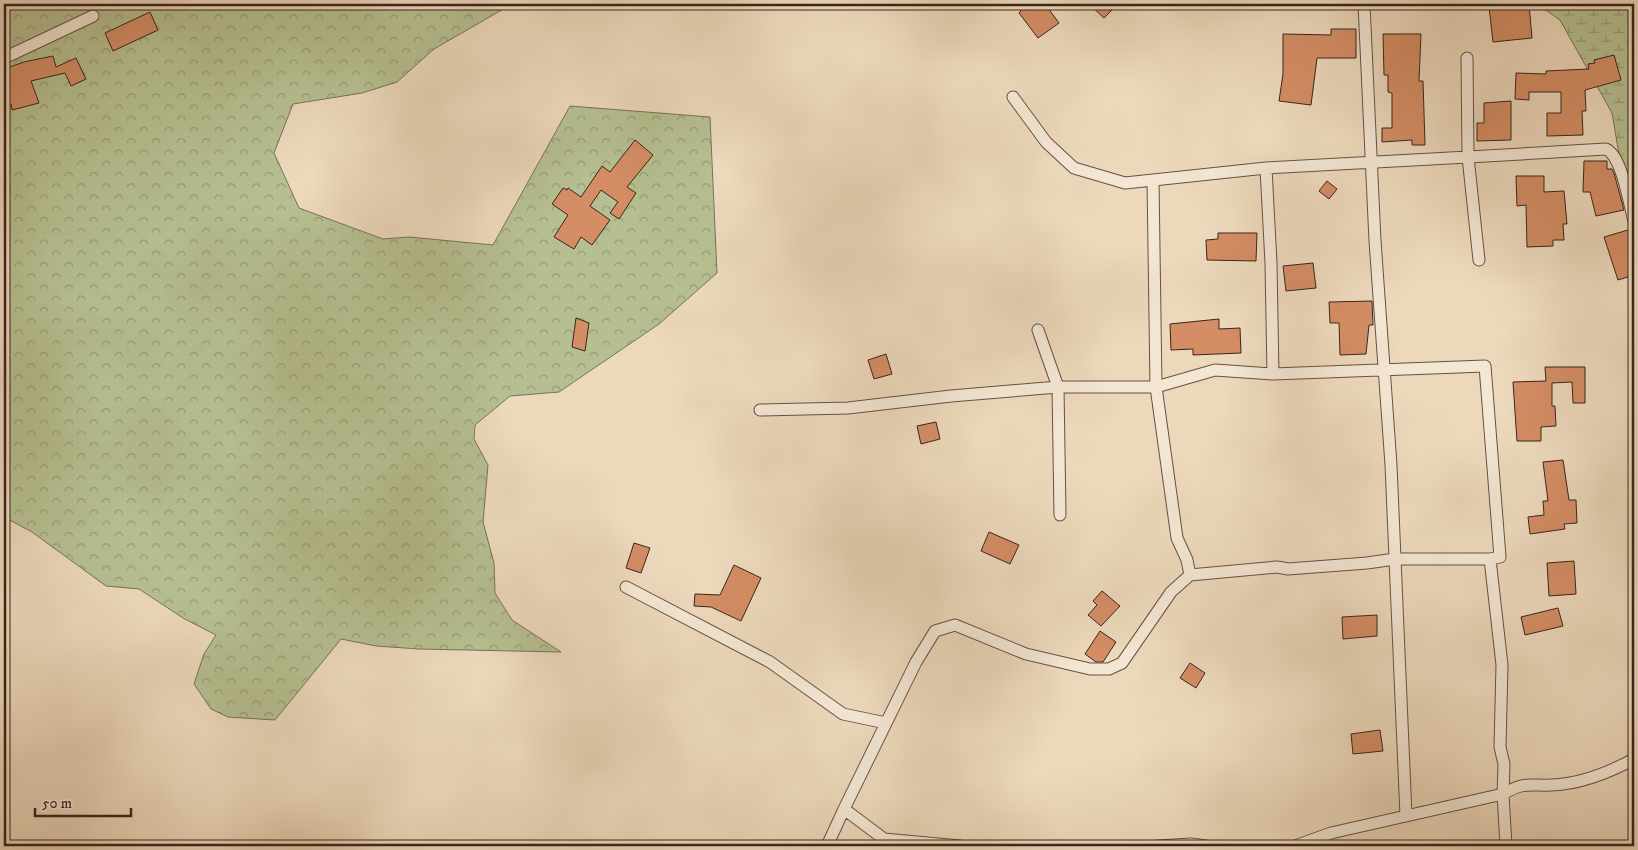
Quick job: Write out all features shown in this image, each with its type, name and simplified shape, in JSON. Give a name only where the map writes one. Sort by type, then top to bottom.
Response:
[{"type":"street","points":[[1364,4],[1375,241],[1386,368],[1406,816]]},
{"type":"street","points":[[4,58],[93,16]]},
{"type":"street","points":[[1467,58],[1468,157],[1479,260]]},
{"type":"street","points":[[1013,96],[1046,142],[1074,168],[1125,183],[1266,168],[1606,149],[1613,152],[1618,161],[1634,221]]},
{"type":"street","points":[[1266,168],[1271,263],[1273,374]]},
{"type":"street","points":[[1153,180],[1156,387],[1177,538],[1188,560],[1190,576]]},
{"type":"street","points":[[1038,330],[1058,387],[1060,515]]},
{"type":"street","points":[[760,410],[848,408],[951,396],[1058,387],[1156,387],[1215,370],[1273,374],[1386,368],[1485,366],[1500,557],[1490,559],[1395,559],[1367,563],[1288,569],[1277,568],[1190,576],[1171,592],[1122,662],[1109,670],[1090,669],[1026,654],[955,625],[935,632],[916,662],[827,846]]},
{"type":"street","points":[[1490,559],[1502,665],[1500,746],[1504,764],[1503,794],[1506,846]]},
{"type":"street","points":[[626,587],[770,662],[843,714],[886,723]]},
{"type":"street","points":[[1295,846],[1331,833],[1503,794],[1517,786],[1534,783],[1551,785],[1582,780],[1634,760]]},
{"type":"street","points":[[844,808],[884,839],[960,846]]},
{"type":"street","points":[[1158,846],[1190,844],[1206,846]]},
{"type":"green space","points":[[4,4],[512,4],[434,49],[397,82],[362,93],[293,104],[274,153],[299,208],[383,239],[409,237],[493,245],[570,106],[710,117],[717,273],[659,324],[559,392],[510,396],[475,425],[474,439],[488,465],[483,522],[494,563],[495,593],[512,620],[561,652],[419,649],[376,646],[341,639],[275,720],[228,717],[211,709],[194,684],[204,654],[216,635],[183,618],[139,589],[106,586],[32,532],[4,517]]},
{"type":"green space","points":[[1537,4],[1634,4],[1634,222],[1629,213],[1612,113],[1560,20]]},
{"type":"building","points":[[1016,4],[1045,4],[1059,23],[1038,38],[1019,13],[1021,11]]},
{"type":"building","points":[[1089,4],[1118,4],[1104,18]]},
{"type":"building","points":[[1529,4],[1532,38],[1493,42],[1489,7]]},
{"type":"building","points":[[150,12],[158,30],[113,51],[105,33]]},
{"type":"building","points":[[1331,29],[1356,29],[1356,58],[1317,58],[1311,105],[1279,101],[1283,74],[1283,34],[1331,35]]},
{"type":"building","points":[[1383,34],[1421,34],[1419,81],[1423,81],[1425,145],[1412,145],[1412,140],[1382,142],[1382,128],[1392,128],[1392,93],[1388,92],[1388,75],[1384,75]]},
{"type":"building","points":[[1614,55],[1621,80],[1585,90],[1586,111],[1582,111],[1583,135],[1547,136],[1547,113],[1561,113],[1561,92],[1529,92],[1529,100],[1515,99],[1516,73],[1546,74],[1546,71],[1589,69],[1588,64],[1595,63],[1594,60]]},
{"type":"building","points":[[53,56],[56,67],[76,58],[86,79],[71,86],[65,73],[31,81],[39,103],[12,110],[11,104],[8,105],[4,94],[4,69],[24,62]]},
{"type":"building","points":[[1511,101],[1511,140],[1477,141],[1477,123],[1484,123],[1484,103]]},
{"type":"building","points":[[635,140],[653,155],[627,187],[636,193],[619,219],[610,213],[618,202],[601,190],[590,206],[610,220],[592,245],[581,237],[574,249],[554,237],[568,215],[552,204],[563,188],[567,190],[568,188],[581,197],[602,166],[610,172]]},
{"type":"building","points":[[1584,161],[1607,161],[1607,169],[1612,169],[1614,173],[1624,210],[1596,216],[1590,192],[1583,192]]},
{"type":"building","points":[[1634,170],[1634,186],[1633,186],[1629,172]]},
{"type":"building","points":[[1516,176],[1544,176],[1544,192],[1564,191],[1567,224],[1563,224],[1564,240],[1553,240],[1553,246],[1527,247],[1526,205],[1517,206]]},
{"type":"building","points":[[1327,181],[1337,189],[1329,199],[1319,191]]},
{"type":"building","points":[[1628,230],[1634,249],[1634,275],[1618,280],[1604,237]]},
{"type":"building","points":[[1218,233],[1257,233],[1256,261],[1207,260],[1206,240],[1218,239]]},
{"type":"building","points":[[1313,263],[1316,288],[1286,291],[1283,266]]},
{"type":"building","points":[[1372,301],[1373,325],[1369,325],[1366,354],[1340,355],[1339,323],[1330,323],[1329,302]]},
{"type":"building","points":[[576,318],[589,323],[585,351],[572,347]]},
{"type":"building","points":[[1219,319],[1219,329],[1240,328],[1241,353],[1193,355],[1193,349],[1171,350],[1170,324]]},
{"type":"building","points":[[886,354],[892,374],[874,379],[868,360]]},
{"type":"building","points":[[1545,367],[1585,367],[1585,403],[1573,403],[1572,382],[1552,383],[1552,406],[1555,406],[1556,426],[1541,427],[1541,441],[1517,441],[1513,382],[1546,381]]},
{"type":"building","points":[[936,422],[940,439],[921,444],[917,426]]},
{"type":"building","points":[[1563,460],[1569,500],[1576,500],[1577,523],[1564,524],[1565,529],[1530,534],[1528,517],[1544,515],[1543,501],[1548,501],[1543,462]]},
{"type":"building","points":[[989,532],[1019,545],[1010,564],[981,551]]},
{"type":"building","points":[[634,543],[650,548],[641,573],[626,568]]},
{"type":"building","points":[[1574,561],[1576,594],[1549,596],[1547,563]]},
{"type":"building","points":[[734,565],[761,578],[741,621],[711,607],[694,606],[695,594],[720,595]]},
{"type":"building","points":[[1102,591],[1120,606],[1101,626],[1088,615],[1097,605],[1093,601]]},
{"type":"building","points":[[1558,608],[1563,626],[1525,635],[1521,617]]},
{"type":"building","points":[[1377,615],[1377,636],[1343,639],[1342,617]]},
{"type":"building","points":[[1100,631],[1116,642],[1103,662],[1096,662],[1085,654]]},
{"type":"building","points":[[1190,663],[1205,673],[1196,688],[1180,678]]},
{"type":"building","points":[[1380,730],[1383,751],[1353,754],[1351,734]]}]
